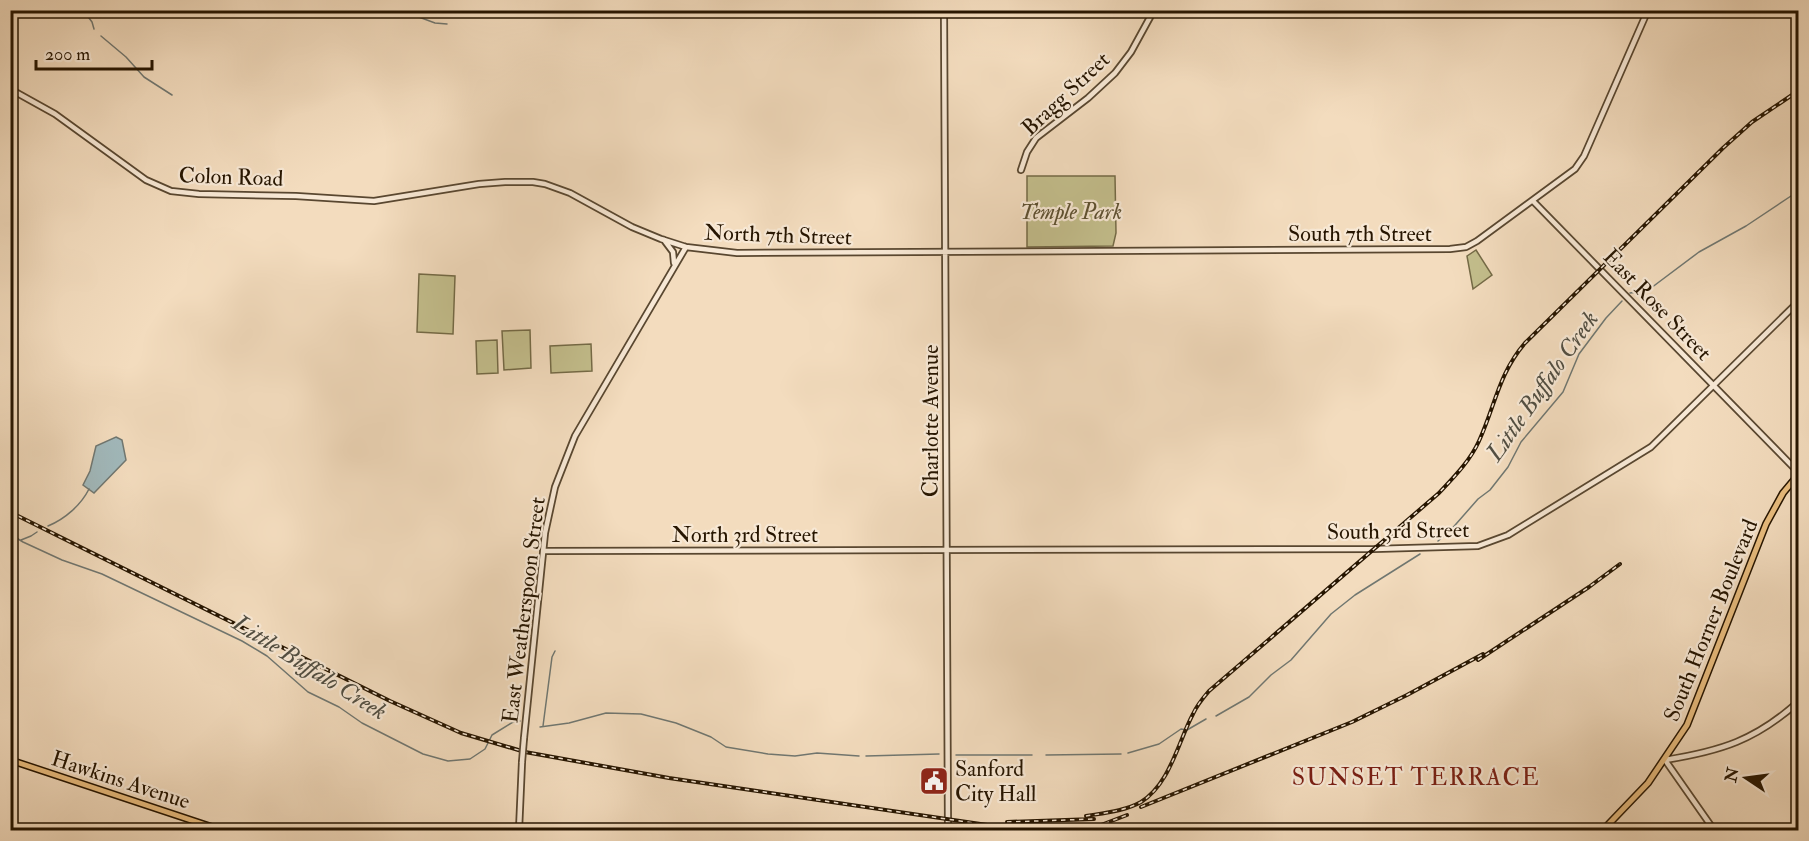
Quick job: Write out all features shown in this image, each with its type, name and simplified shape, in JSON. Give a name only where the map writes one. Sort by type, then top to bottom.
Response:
[{"type":"main road","name":"South Horner Boulevard","points":[[1603,831],[1648,783],[1687,725],[1768,519],[1783,493],[1798,474]]},
{"type":"main road","name":"Hawkins Avenue","points":[[10,760],[221,831]]},
{"type":"street","name":"Charlotte Avenue","points":[[945,10],[948,831]]},
{"type":"street","name":"Bragg Street","points":[[1021,170],[1027,152],[1036,138],[1088,98],[1115,73],[1131,52],[1154,10]]},
{"type":"street","name":"South 7th Street","points":[[945,252],[1450,249],[1466,247],[1570,174],[1581,162],[1648,10]]},
{"type":"street","name":"Colon Road","points":[[10,89],[55,114],[146,180],[171,191],[199,194],[296,195],[374,201],[443,190]]},
{"type":"street","name":"North 7th Street","points":[[443,190],[505,182],[546,184],[570,193],[632,227],[686,247],[737,253],[945,252]]},
{"type":"street","name":"East Rose Street","points":[[1533,201],[1759,431],[1798,474]]},
{"type":"street","points":[[664,240],[673,252],[674,266]]},
{"type":"street","name":"East Weatherspoon Street","points":[[519,831],[524,738],[543,551],[555,487],[575,436],[686,247]]},
{"type":"street","name":"South 3rd Street","points":[[946,550],[1374,549],[1478,546],[1508,535],[1646,451],[1798,302]]},
{"type":"street","name":"North 3rd Street","points":[[543,551],[946,550]]},
{"type":"street","points":[[1714,831],[1665,760],[1705,752],[1750,737],[1773,723],[1798,702]]},
{"type":"green space","name":"Temple Park","points":[[1027,176],[1115,176],[1116,233],[1113,246],[1027,247]]},
{"type":"green space","points":[[1476,250],[1492,275],[1473,289],[1467,256]]},
{"type":"green space","points":[[419,274],[455,276],[453,334],[417,332]]},
{"type":"green space","points":[[530,330],[531,368],[504,370],[502,331]]},
{"type":"green space","points":[[497,340],[498,373],[477,374],[476,341]]},
{"type":"green space","points":[[591,344],[592,371],[551,373],[550,346]]},
{"type":"water","points":[[116,437],[122,440],[126,460],[94,493],[83,485],[90,471],[96,446]]},
{"type":"waterway","points":[[83,10],[94,29]]},
{"type":"waterway","points":[[400,10],[435,23],[447,24]]},
{"type":"waterway","points":[[101,36],[126,57],[144,77],[172,95]]},
{"type":"waterway","name":"Little Buffalo Creek","points":[[1630,293],[1647,291],[1699,252],[1746,226],[1794,194]]},
{"type":"waterway","name":"Little Buffalo Creek","points":[[1438,541],[1478,499],[1490,490],[1508,467],[1521,442],[1563,392],[1579,354],[1622,301]]},
{"type":"waterway","points":[[48,526],[72,511],[89,489]]},
{"type":"waterway","points":[[21,540],[37,532]]},
{"type":"waterway","name":"Little Buffalo Creek","points":[[10,534],[62,560],[102,574],[242,641],[267,656],[308,692],[423,754],[448,761],[470,759],[485,749],[492,735],[513,722],[520,721]]},
{"type":"waterway","name":"Little Buffalo Creek","points":[[1216,716],[1249,697],[1271,675],[1291,660],[1331,614],[1355,595],[1420,554]]},
{"type":"waterway","points":[[543,726],[552,657],[555,651]]},
{"type":"waterway","name":"Little Buffalo Creek","points":[[540,727],[569,723],[606,713],[641,714],[676,723],[711,737],[726,747],[795,756],[817,753],[859,756]]},
{"type":"waterway","name":"Little Buffalo Creek","points":[[1128,753],[1159,744],[1181,729],[1187,730],[1206,719]]},
{"type":"waterway","name":"Little Buffalo Creek","points":[[866,756],[939,754]]},
{"type":"waterway","name":"Little Buffalo Creek","points":[[1046,755],[1121,754]]},
{"type":"waterway","name":"Little Buffalo Creek","points":[[956,755],[1032,755]]},
{"type":"railway","points":[[1086,816],[1128,808],[1151,794],[1166,774],[1195,711],[1209,691],[1439,493],[1461,469],[1479,441],[1509,366],[1525,343],[1723,148],[1752,122],[1798,91]]},
{"type":"railway","points":[[10,512],[390,701],[461,733],[525,752],[669,778],[1021,830]]},
{"type":"railway","points":[[1478,660],[1620,564]]},
{"type":"railway","points":[[1141,807],[1352,722],[1483,654]]},
{"type":"railway","points":[[1088,830],[1127,815]]},
{"type":"railway","points":[[1007,822],[1094,819]]},
{"type":"place","name":"Sanford City Hall","points":[[934,781]]},
{"type":"district","name":"SUNSET TERRACE","points":[[1416,777]]}]
